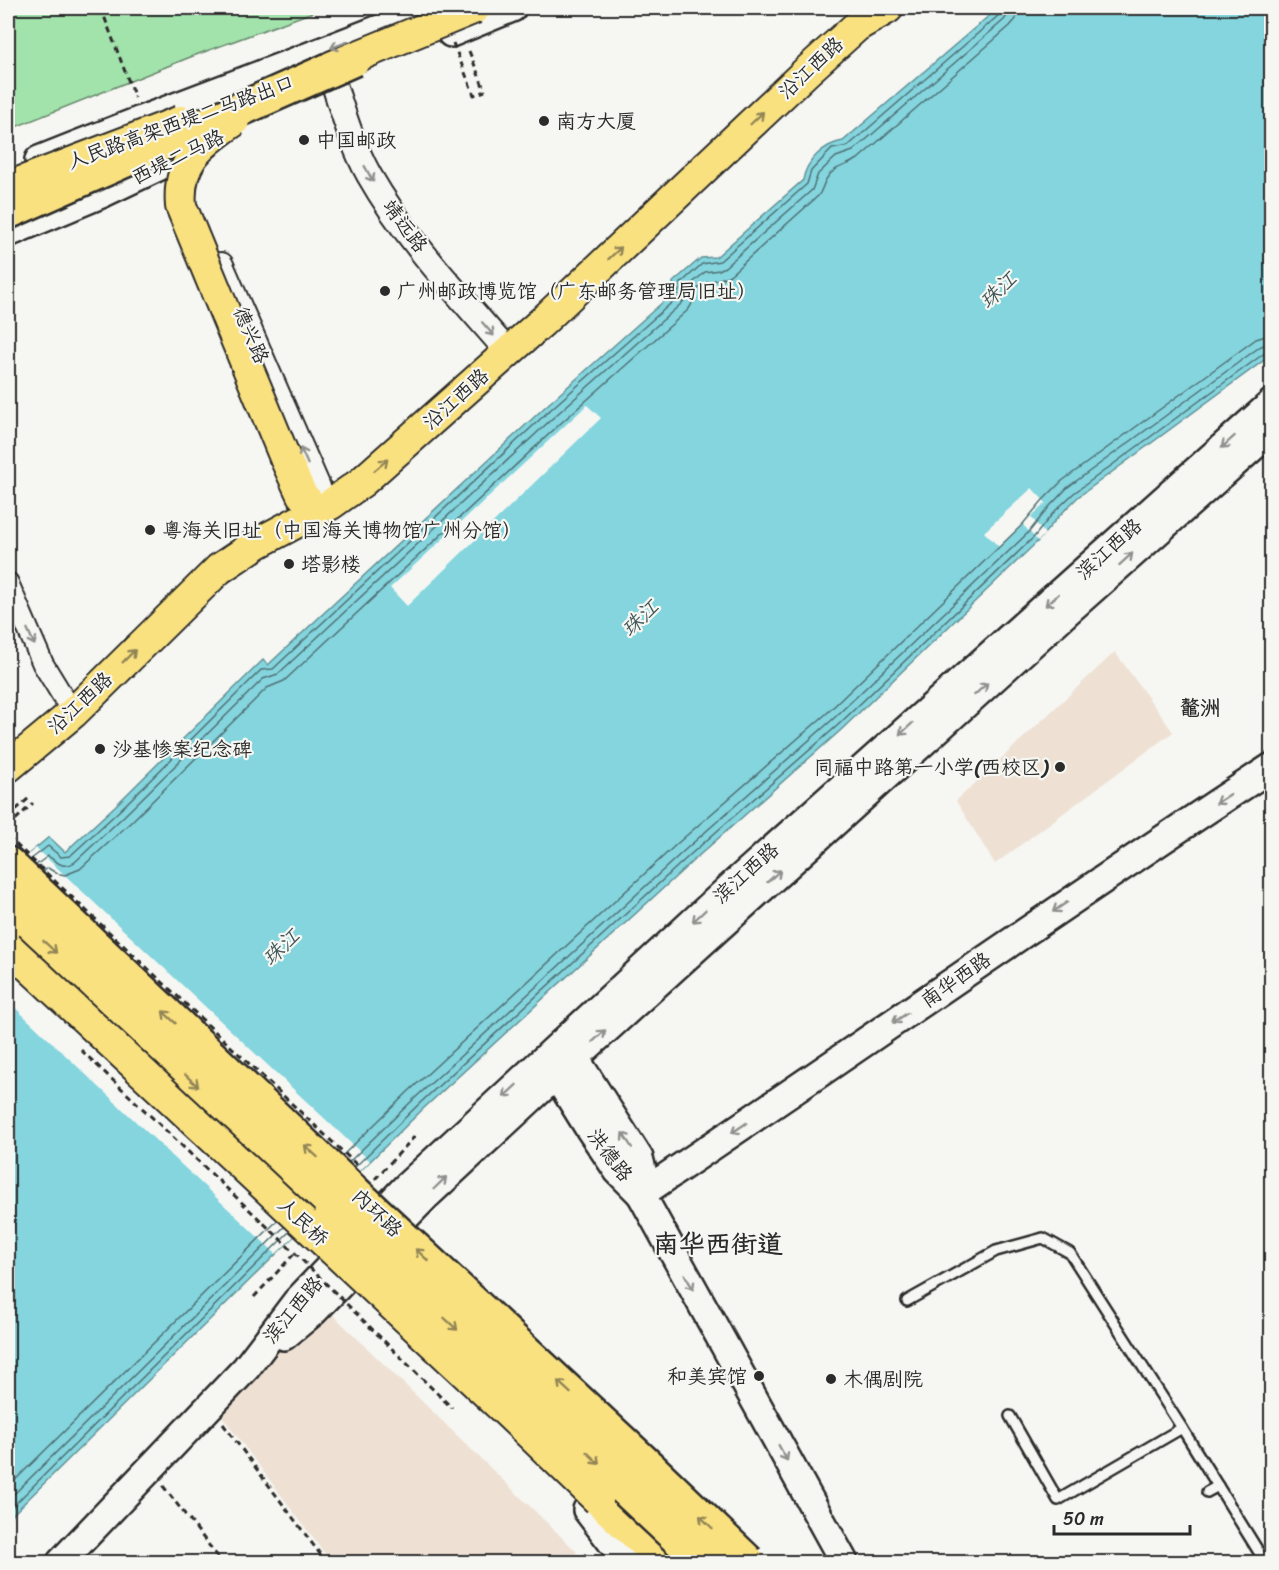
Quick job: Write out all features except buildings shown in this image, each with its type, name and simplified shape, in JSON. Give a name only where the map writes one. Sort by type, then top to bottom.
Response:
[{"type":"highway","points":[[8,212],[344,70]]},
{"type":"highway","name":"内环路","points":[[8,864],[748,1563]]},
{"type":"highway","name":"内环路","points":[[8,907],[703,1563]]},
{"type":"main road","points":[[8,173],[143,118],[432,8]]},
{"type":"main road","points":[[8,226],[147,166],[234,121],[344,70],[512,8]]},
{"type":"main road","points":[[806,72],[846,20],[852,8]]},
{"type":"main road","name":"沿江西路","points":[[8,767],[73,712],[219,568],[258,543],[318,512],[362,482],[508,352],[857,26],[888,8]]},
{"type":"main road","name":"西堤二马路","points":[[8,233],[177,159],[344,70]]},
{"type":"main road","name":"人民路高架西堤二马路出口","points":[[8,187],[98,151],[344,70]]},
{"type":"main road","points":[[8,202],[128,151],[236,84]]},
{"type":"main road","points":[[234,121],[205,142],[187,162],[179,188],[181,206],[285,458],[302,495],[318,512]]},
{"type":"main road","points":[[128,151],[177,159]]},
{"type":"main road","name":"滨江西路","points":[[561,1062],[770,852],[1272,403]]},
{"type":"main road","name":"滨江西路","points":[[61,1563],[246,1368],[297,1301],[405,1188],[561,1062],[1272,430]]},
{"type":"main road","name":"南华西路","points":[[640,1194],[927,1000],[1039,921],[1272,766]]},
{"type":"main road","name":"人民桥","points":[[8,947],[433,1343],[592,1505]]},
{"type":"main road","name":"人民桥","points":[[8,962],[289,1226],[358,1296],[592,1505]]},
{"type":"main road","name":"洪德路","points":[[561,1062],[618,1171],[640,1194],[844,1563]]},
{"type":"main road","points":[[592,1505],[627,1563]]},
{"type":"main road","points":[[592,1505],[647,1563]]},
{"type":"main road","points":[[592,1505],[664,1563]]},
{"type":"main road","points":[[592,1505],[662,1546],[682,1563]]},
{"type":"street","name":"靖远路","points":[[344,70],[358,154],[379,191],[441,274],[508,352]]},
{"type":"street","name":"德兴路","points":[[177,159],[318,487],[318,512]]},
{"type":"street","points":[[8,583],[43,664],[73,712]]},
{"type":"lane","points":[[907,1301],[996,1251],[1043,1238],[1070,1253],[1265,1563]]},
{"type":"lane","points":[[1010,1416],[1058,1500],[1182,1428]]},
{"type":"lane","points":[[1207,1492],[1218,1486]]},
{"type":"path","points":[[101,8],[143,118]]},
{"type":"path","points":[[462,26],[485,91],[474,95],[462,26]]},
{"type":"path","points":[[8,818],[29,798]]},
{"type":"path","points":[[8,827],[33,803]]},
{"type":"path","points":[[8,837],[365,1172]]},
{"type":"path","points":[[75,1045],[295,1253],[452,1408]]},
{"type":"path","points":[[374,1180],[416,1135]]},
{"type":"path","points":[[254,1297],[295,1253]]},
{"type":"path","points":[[209,1406],[326,1563]]},
{"type":"path","points":[[150,1469],[222,1563]]},
{"type":"path","points":[[577,1563],[586,1554]]},
{"type":"shaded area","name":"同福中路第一小学(西校区)","points":[[1115,652],[1173,732],[995,864],[956,801]]},
{"type":"shaded area","points":[[328,1310],[577,1552],[566,1562],[331,1562],[215,1407],[249,1372]]},
{"type":"green space","points":[[8,8],[324,8],[193,56],[8,130]]},
{"type":"water","name":"珠江","points":[[998,8],[1271,8],[1271,355],[1078,497],[1038,541],[841,730],[695,859],[424,1108],[8,1519],[8,871],[49,837],[65,852],[263,660],[268,665],[546,406],[673,293],[673,282],[701,258],[716,257],[803,180],[808,166],[817,154],[843,141]]},
{"type":"pier","points":[[587,405],[601,418],[407,606],[390,588]]},
{"type":"pier","points":[[1032,488],[1046,503],[1031,517],[1045,534],[1038,541],[1023,525],[999,547],[984,532]]},
{"type":"pier","points":[[36,848],[370,1161],[276,1254],[8,1001],[8,871]]},
{"type":"place","name":"南方大厦","points":[[544,121]]},
{"type":"place","name":"中国邮政","points":[[304,140]]},
{"type":"place","name":"广州邮政博览馆（广东邮务管理局旧址）","points":[[385,291]]},
{"type":"place","name":"粤海关旧址（中国海关博物馆广州分馆）","points":[[150,530]]},
{"type":"place","name":"塔影楼","points":[[289,564]]},
{"type":"place","name":"沙基惨案纪念碑","points":[[100,749]]},
{"type":"place","name":"同福中路第一小学(西校区)","points":[[1060,767]]},
{"type":"place","name":"和美宾馆","points":[[759,1376]]},
{"type":"place","name":"木偶剧院","points":[[831,1379]]},
{"type":"district","name":"鼇洲","points":[[1200,708]]},
{"type":"district","name":"南华西街道","points":[[718,1244]]}]
